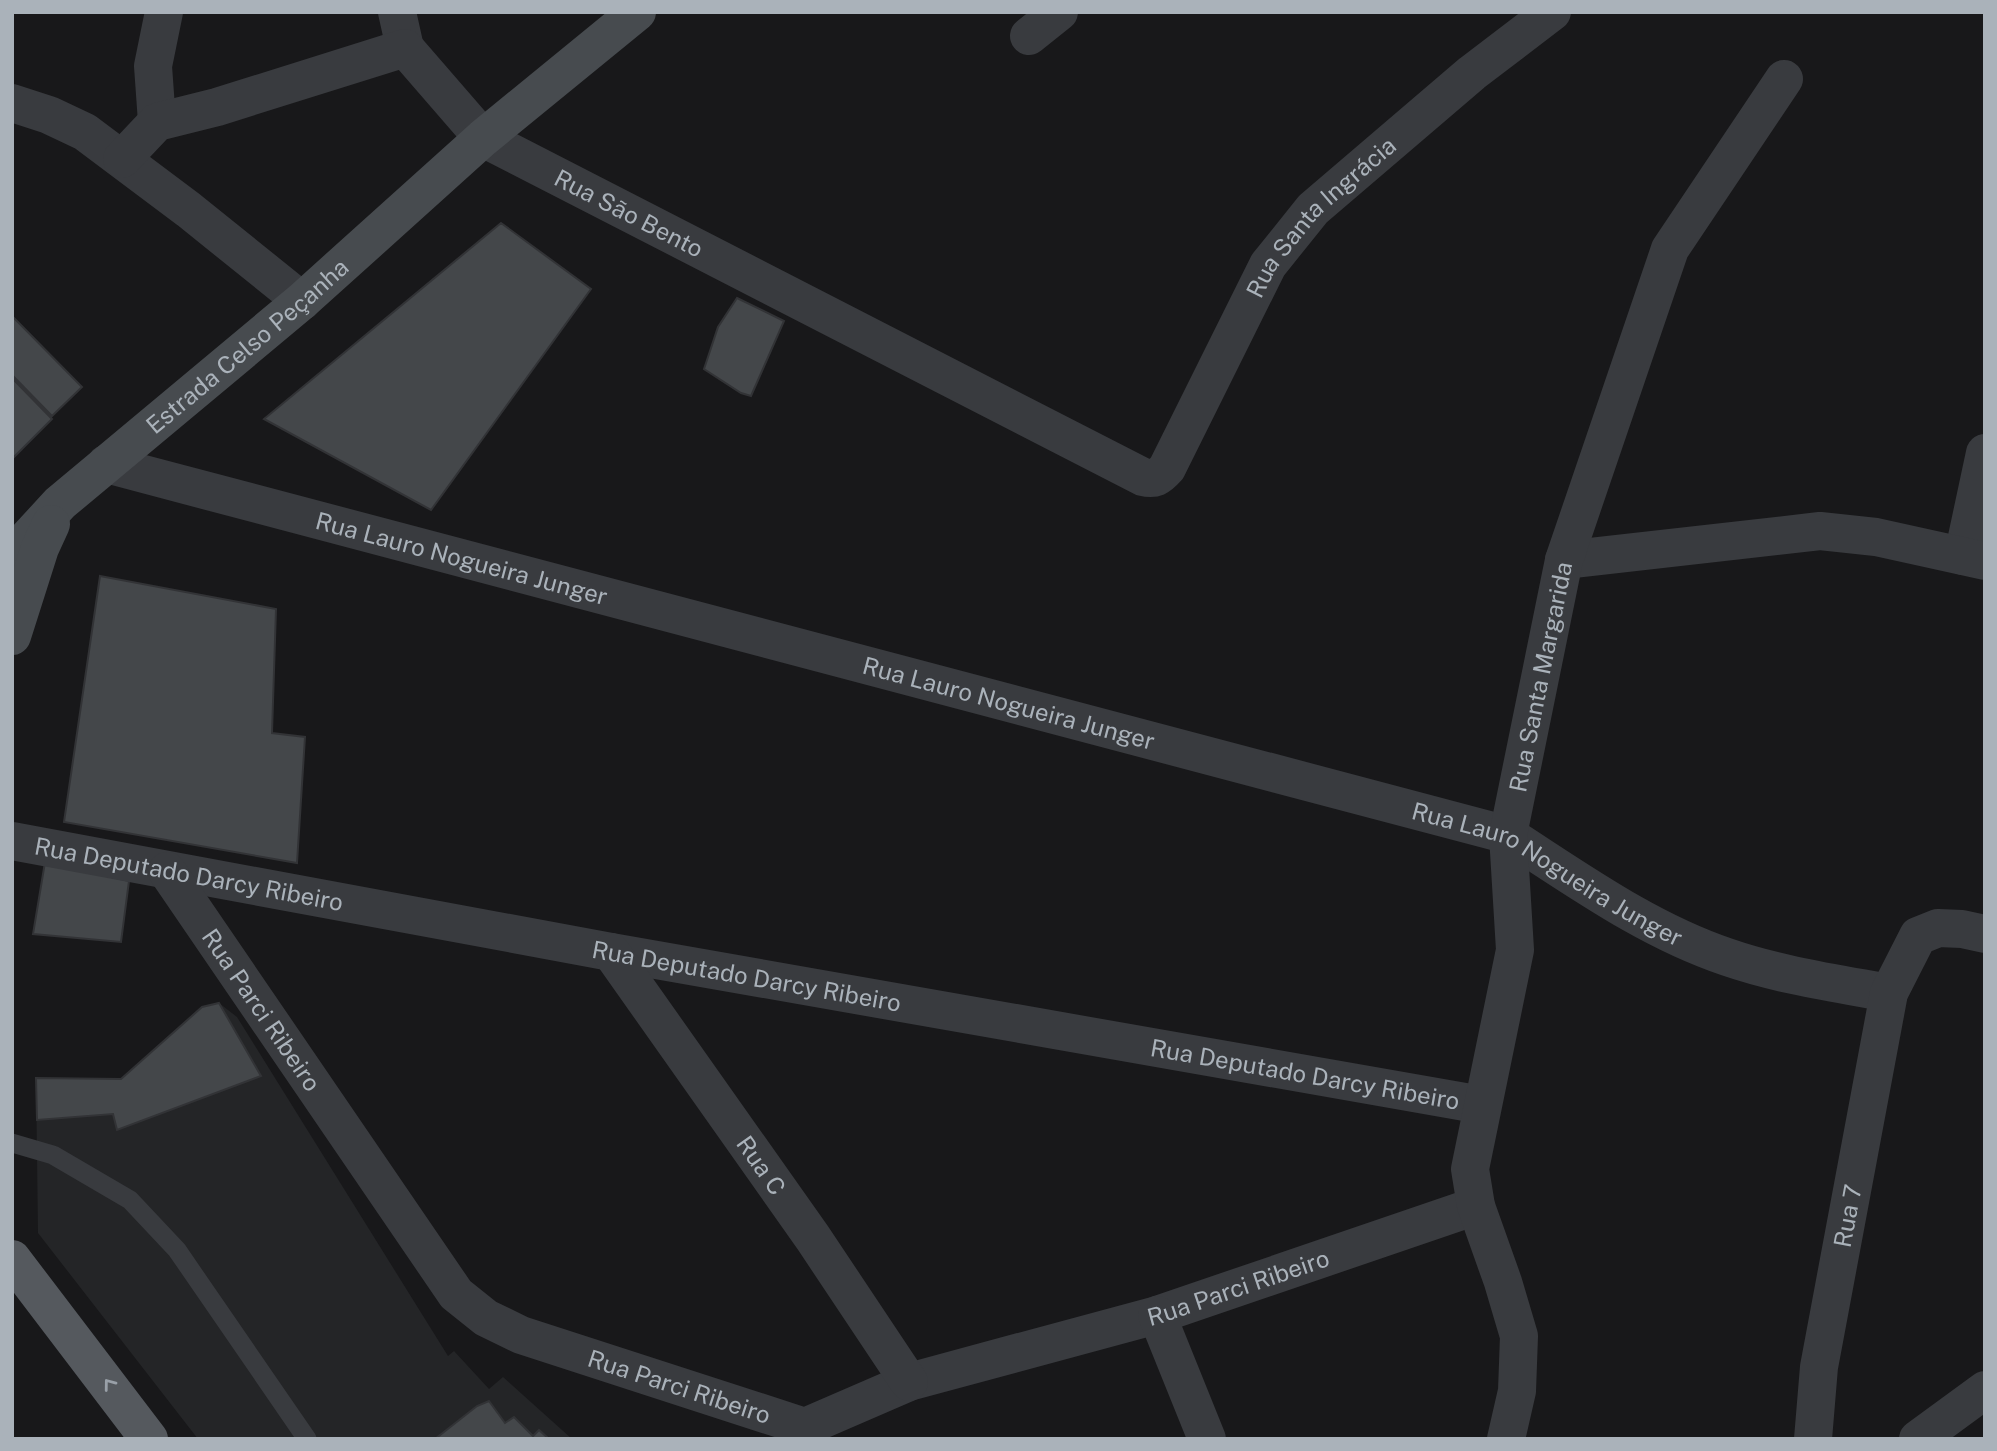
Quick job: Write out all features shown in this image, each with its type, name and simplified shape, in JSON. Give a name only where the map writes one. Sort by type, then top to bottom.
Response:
[{"type":"main road","name":"Estrada Celso Peçanha","points":[[12,555],[61,503],[302,301],[483,138],[635,14]]},
{"type":"main road","points":[[12,636],[40,548],[61,503]]},
{"type":"main road","points":[[12,1259],[149,1439]]},
{"type":"street","points":[[122,159],[157,122],[153,66],[164,12]]},
{"type":"street","points":[[1029,36],[1059,12]]},
{"type":"street","name":"Rua Santa Ingrácia","points":[[1159,477],[1167,468],[1268,265],[1313,209],[1472,73],[1552,12]]},
{"type":"street","name":"Rua São Bento","points":[[157,122],[217,107],[401,30],[483,138],[1143,477],[1159,477]]},
{"type":"street","name":"Rua Santa Margarida","points":[[1506,1439],[1517,1391],[1518,1336],[1503,1282],[1476,1206],[1470,1169],[1515,950],[1508,835],[1564,560],[1670,249],[1784,79]]},
{"type":"street","points":[[12,103],[49,115],[85,132],[302,301]]},
{"type":"street","points":[[1564,560],[1821,531],[1877,537],[1974,558],[1985,453]]},
{"type":"street","name":"Rua Lauro Nogueira Junger","points":[[106,464],[1508,835],[1641,920],[1726,957],[1788,974],[1889,993]]},
{"type":"street","name":"Rua Deputado Darcy Ribeiro","points":[[12,841],[611,952],[1482,1105]]},
{"type":"street","name":"Rua Parci Ribeiro","points":[[167,871],[456,1294],[486,1318],[521,1335],[808,1433],[909,1382],[1157,1315],[1476,1206]]},
{"type":"street","name":"Rua 7","points":[[1813,1439],[1818,1367],[1889,993],[1918,936],[1938,928],[1985,934]]},
{"type":"street","name":"Rua C","points":[[611,952],[813,1238],[909,1382]]},
{"type":"street","points":[[1157,1315],[1207,1439]]},
{"type":"street","points":[[1918,1439],[1985,1390]]},
{"type":"lane","points":[[12,1143],[53,1155],[130,1200],[177,1250],[307,1439]]},
{"type":"shaded area","points":[[219,1003],[237,1017],[448,1356],[454,1351],[489,1389],[503,1377],[572,1439],[198,1439],[38,1233],[36,1078],[121,1079],[202,1007]]},
{"type":"building","points":[[501,223],[591,289],[431,510],[264,419]]},
{"type":"building","points":[[737,298],[784,321],[751,396],[741,393],[704,369],[718,327]]},
{"type":"building","points":[[12,316],[82,387],[52,416],[12,375]]},
{"type":"building","points":[[12,378],[52,419],[12,459]]},
{"type":"building","points":[[100,576],[276,609],[272,733],[305,737],[297,863],[64,822]]},
{"type":"building","points":[[45,862],[129,881],[121,942],[33,934]]},
{"type":"building","points":[[219,1003],[261,1076],[117,1130],[113,1114],[37,1120],[36,1078],[121,1079],[202,1007]]},
{"type":"building","points":[[489,1401],[505,1423],[514,1417],[533,1436],[539,1430],[549,1439],[435,1439],[477,1406]]}]
